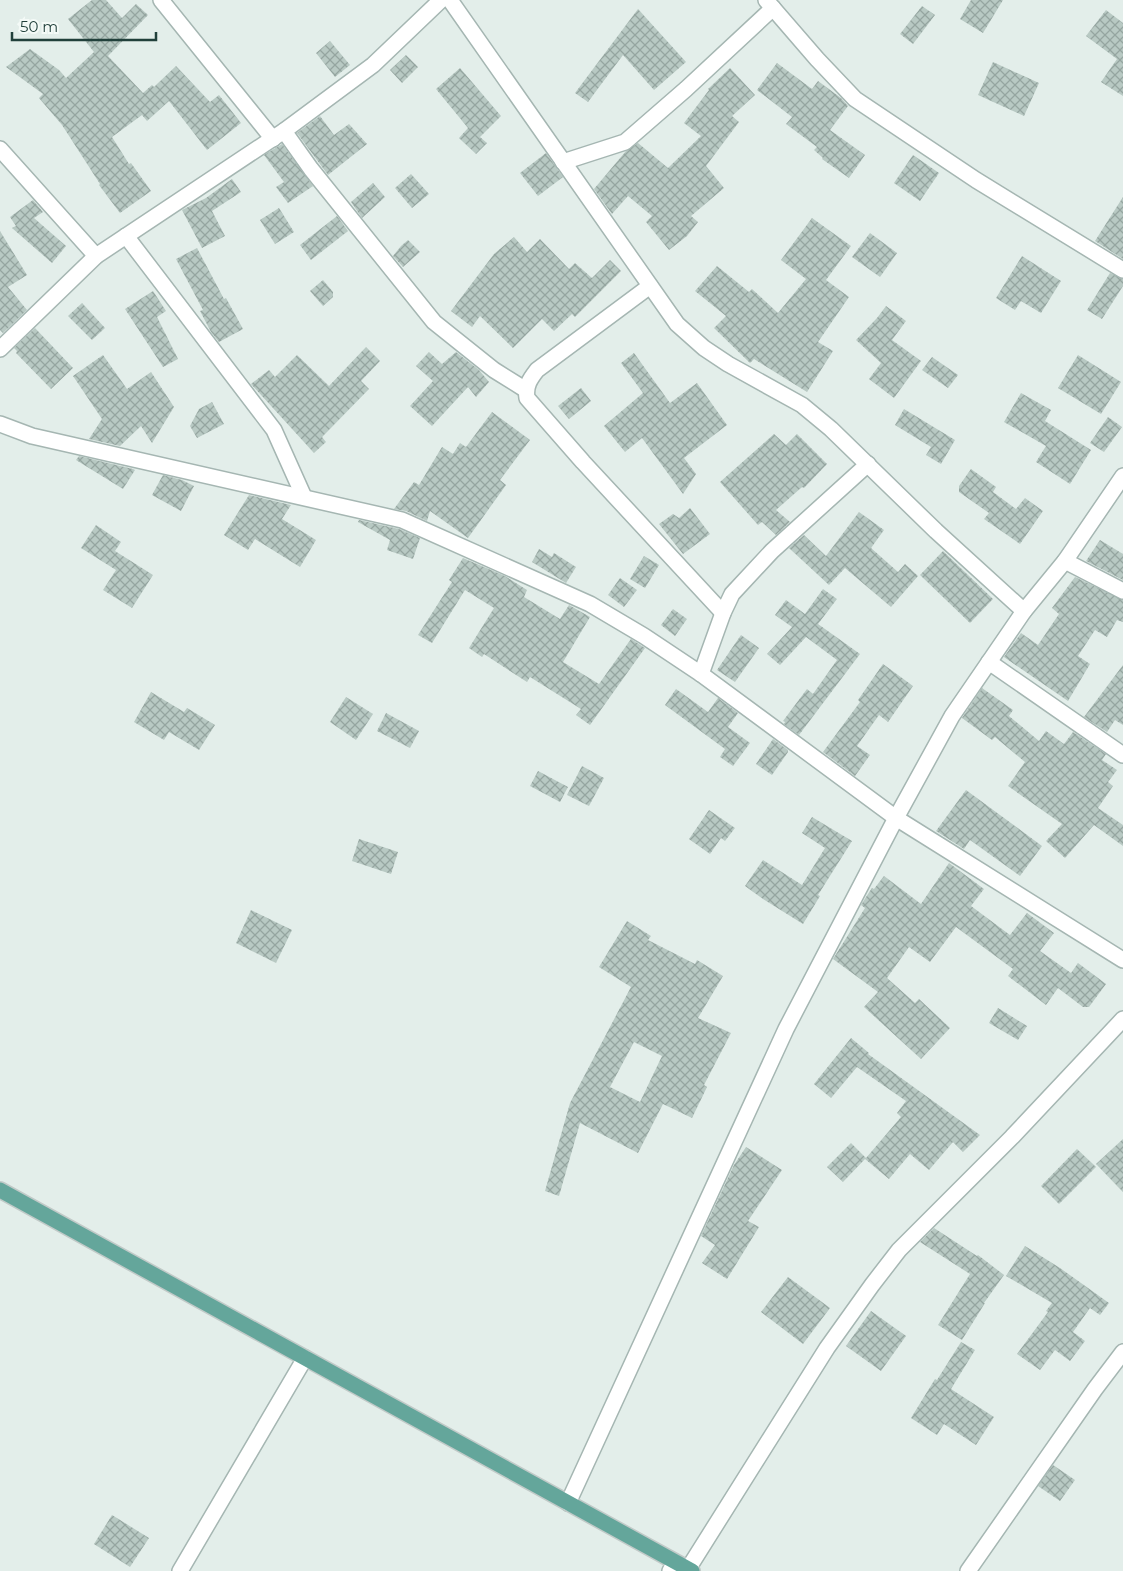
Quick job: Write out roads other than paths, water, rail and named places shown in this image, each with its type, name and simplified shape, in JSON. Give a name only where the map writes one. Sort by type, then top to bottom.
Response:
[{"type":"main road","points":[[0,1190],[568,1503],[681,1568]]},
{"type":"street","points":[[161,0],[311,169],[434,322],[494,370],[526,390]]},
{"type":"street","points":[[0,349],[96,256],[279,135],[373,65],[441,0]]},
{"type":"street","points":[[450,0],[677,324],[704,348],[728,364],[802,405],[831,429],[936,531],[1024,611]]},
{"type":"street","points":[[563,162],[625,142],[686,89],[769,4],[855,99],[976,180],[1123,270]]},
{"type":"street","points":[[0,149],[96,256]]},
{"type":"street","points":[[126,236],[274,430],[304,498]]},
{"type":"street","points":[[650,286],[537,370],[529,380],[526,390],[527,398],[722,613]]},
{"type":"street","points":[[0,424],[32,436],[402,520],[590,604],[644,636],[701,674],[896,818],[1123,960]]},
{"type":"street","points":[[701,674],[722,613],[732,594],[772,551],[868,464]]},
{"type":"street","points":[[568,1503],[786,1028],[896,818],[952,716],[1024,611],[1065,561],[1123,476]]},
{"type":"street","points":[[1065,561],[1123,590]]},
{"type":"street","points":[[989,662],[1123,755]]},
{"type":"street","points":[[681,1568],[827,1348],[899,1250],[1012,1137],[1123,1019]]},
{"type":"street","points":[[968,1571],[1095,1388],[1123,1352]]},
{"type":"street","points":[[180,1571],[305,1358]]}]
